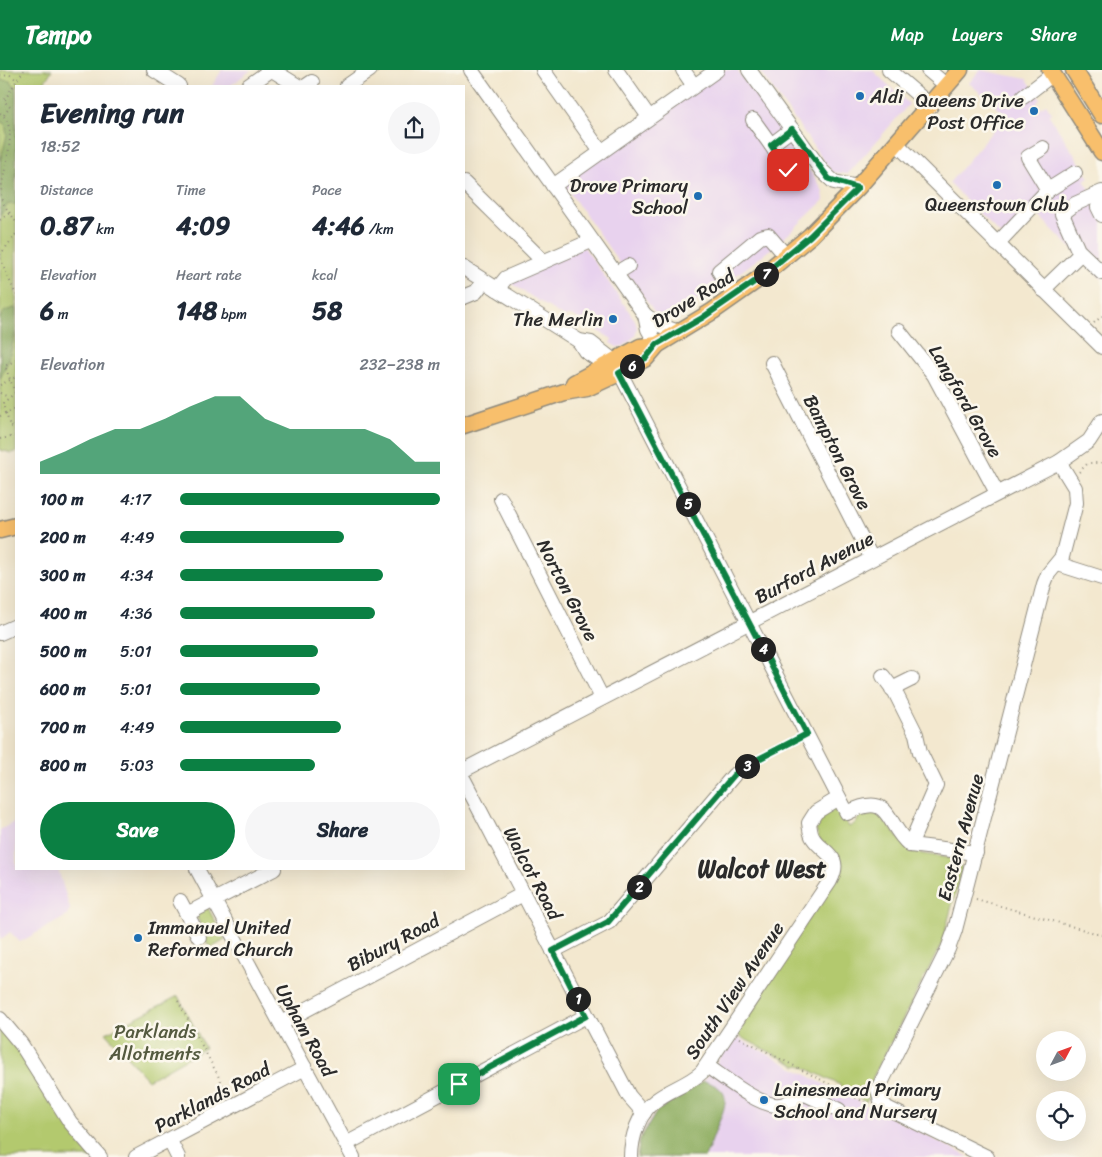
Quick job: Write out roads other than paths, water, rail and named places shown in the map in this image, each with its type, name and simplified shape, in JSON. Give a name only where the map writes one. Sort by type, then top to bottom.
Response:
[{"type":"main road","name":"Drove Road","points":[[465,425],[564,392],[576,381],[613,367],[640,347],[657,344],[679,332],[734,296],[787,257],[858,188],[960,70]]},
{"type":"main road","points":[[1074,70],[1102,115]]},
{"type":"main road","points":[[1051,72],[1102,152]]},
{"type":"street","points":[[154,70],[178,85]]},
{"type":"street","points":[[471,70],[645,315],[659,325],[679,332]]},
{"type":"street","points":[[543,70],[601,152]]},
{"type":"street","points":[[616,70],[649,117]]},
{"type":"street","points":[[683,70],[694,86]]},
{"type":"street","points":[[553,186],[717,70]]},
{"type":"street","points":[[750,70],[829,179],[858,188]]},
{"type":"street","points":[[889,70],[930,106]]},
{"type":"street","points":[[928,70],[947,86]]},
{"type":"street","points":[[249,85],[265,72],[296,85]]},
{"type":"street","points":[[1023,97],[1051,72]]},
{"type":"street","points":[[752,120],[788,170]]},
{"type":"street","points":[[771,145],[792,129]]},
{"type":"street","points":[[898,144],[1102,347]]},
{"type":"street","points":[[1043,148],[1028,157],[1048,190]]},
{"type":"street","points":[[997,244],[1048,190],[1075,173]]},
{"type":"street","points":[[465,184],[543,262]]},
{"type":"street","points":[[1099,203],[1083,199],[1062,213],[1066,228],[1078,250],[1102,273]]},
{"type":"street","points":[[1066,228],[1102,266]]},
{"type":"street","points":[[734,296],[719,271],[760,237],[768,235],[787,257]]},
{"type":"street","points":[[497,289],[506,278],[592,241]]},
{"type":"street","points":[[1043,290],[1076,258]]},
{"type":"street","points":[[615,274],[628,266]]},
{"type":"street","points":[[465,269],[579,341],[591,343],[613,367],[850,818],[866,806],[883,808],[910,845],[976,853]]},
{"type":"street","points":[[465,297],[476,292],[484,281]]},
{"type":"street","points":[[645,315],[648,329],[657,344]]},
{"type":"street","name":"Langford Grove","points":[[899,331],[934,375],[997,493]]},
{"type":"street","name":"Bampton Grove","points":[[772,363],[872,557]]},
{"type":"street","name":"Burford Avenue","points":[[465,769],[749,623],[872,557],[1060,462],[1085,446],[1100,426]]},
{"type":"street","name":"Eastern Avenue","points":[[987,1157],[887,1108],[879,1097],[878,1089],[948,949],[964,896],[1044,584],[1048,574],[1062,557],[1076,503],[1076,492],[1060,462]]},
{"type":"street","name":"Norton Grove","points":[[501,499],[602,698]]},
{"type":"street","points":[[1058,564],[1102,578]]},
{"type":"street","points":[[0,633],[15,626]]},
{"type":"street","points":[[883,676],[916,734],[920,752],[936,785],[910,845]]},
{"type":"street","points":[[892,689],[912,679]]},
{"type":"street","points":[[553,951],[608,922],[734,775]]},
{"type":"street","name":"Walcot Road","points":[[465,782],[629,1096],[644,1113]]},
{"type":"street","name":"South View Avenue","points":[[630,1157],[633,1138],[644,1113],[655,1100],[695,1078],[707,1066],[830,881],[834,865],[829,853],[813,838],[809,823],[816,812],[839,798]]},
{"type":"street","name":"Upham Road","points":[[198,870],[353,1157]]},
{"type":"street","points":[[187,914],[272,870]]},
{"type":"street","name":"Bibury Road","points":[[281,1023],[523,894]]},
{"type":"street","points":[[180,901],[199,937]]},
{"type":"street","points":[[346,1144],[586,1016]]},
{"type":"street","points":[[0,1019],[21,1044],[70,1122],[100,1157]]},
{"type":"street","points":[[707,1066],[737,1086],[773,1105],[783,1104],[799,1095],[807,1094],[839,1110]]},
{"type":"street","name":"Parklands Road","points":[[136,1157],[170,1141],[305,1068]]},
{"type":"street","points":[[170,1141],[178,1157]]},
{"type":"place","name":"Aldi","points":[[860,96]]},
{"type":"place","name":"Queens Drive Post Office","points":[[1034,111]]},
{"type":"place","name":"Queenstown Club","points":[[997,185]]},
{"type":"place","name":"Drove Primary School","points":[[698,196]]},
{"type":"place","name":"The Merlin","points":[[613,319]]},
{"type":"place","name":"Immanuel United Reformed Church","points":[[138,938]]},
{"type":"place","name":"Lainesmead Primary School and Nursery","points":[[764,1100]]},
{"type":"district","name":"Walcot West","points":[[762,869]]},
{"type":"park label","name":"Parklands Allotments","points":[[155,1042]]}]
